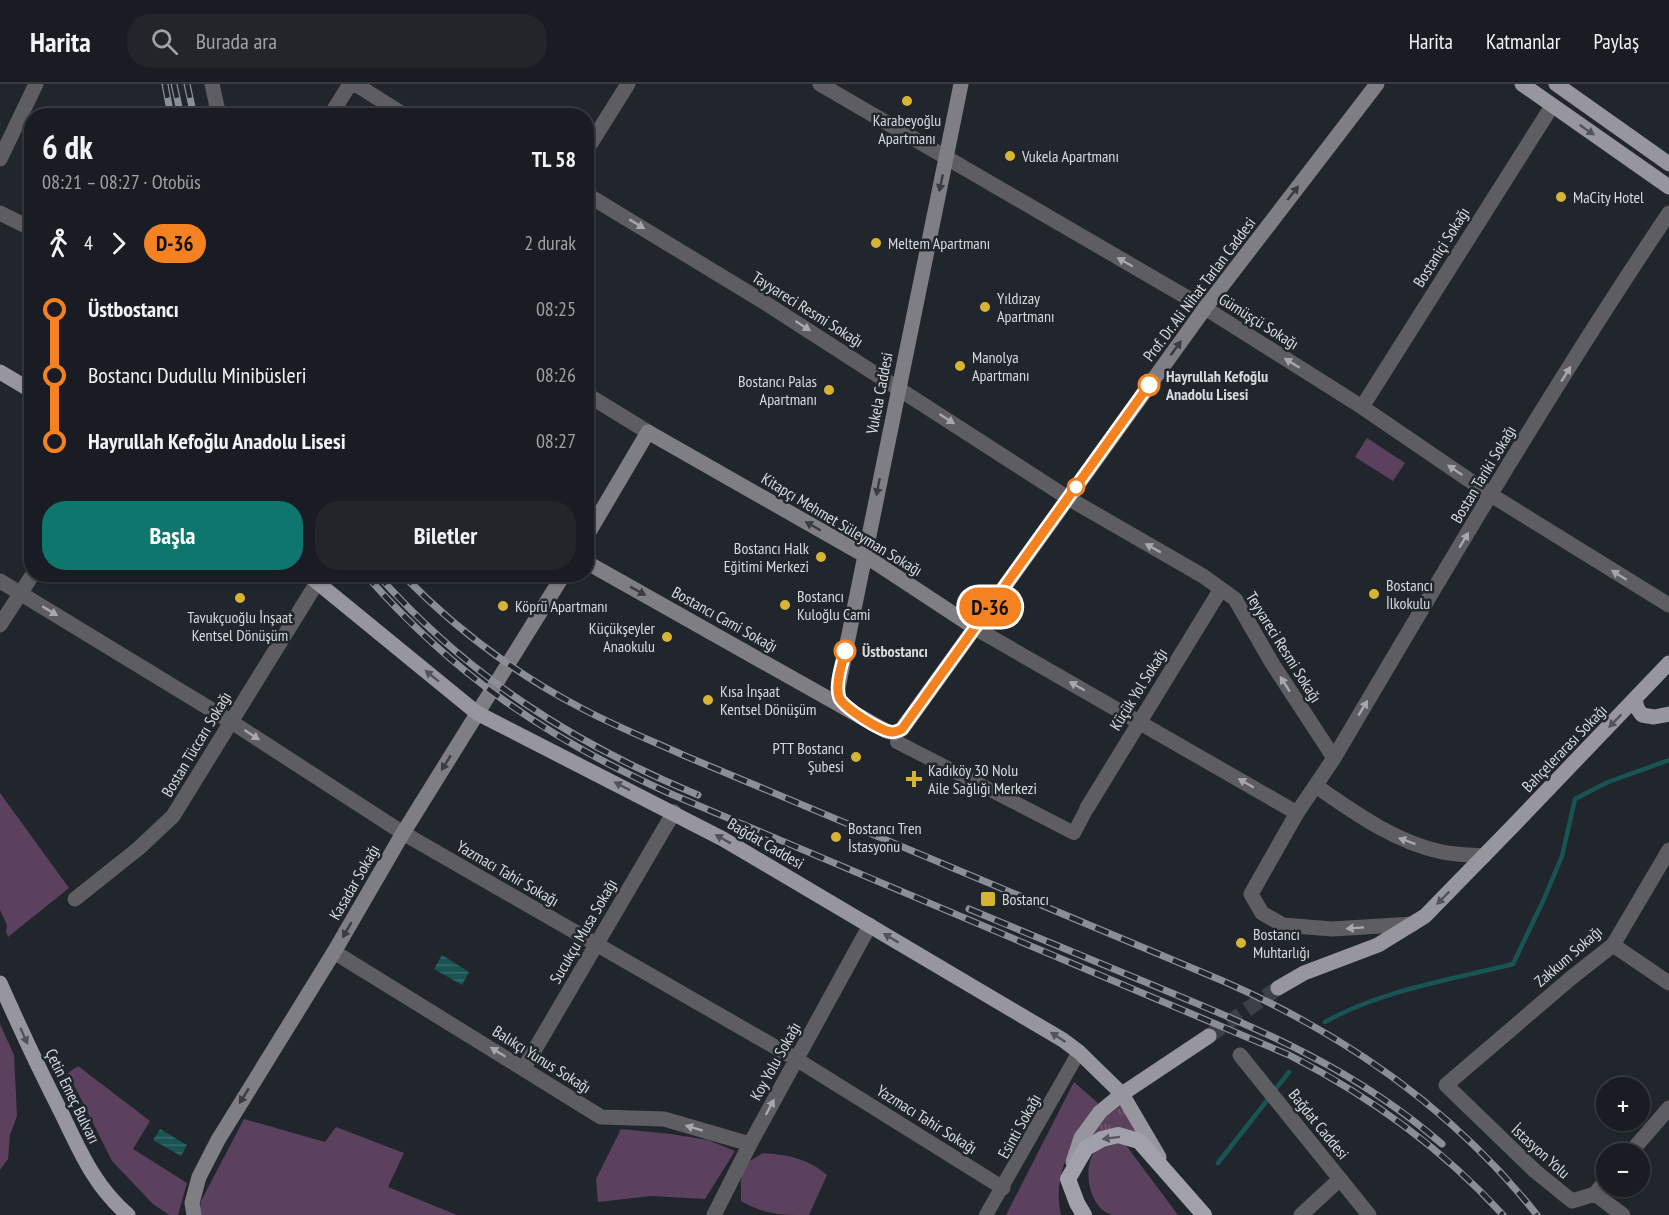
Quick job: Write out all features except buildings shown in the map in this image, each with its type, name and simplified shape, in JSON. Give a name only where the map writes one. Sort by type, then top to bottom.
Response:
[{"type":"highway","points":[[1084,1215],[1068,1179],[1086,1148],[1102,1138],[1118,1136],[1140,1141],[1204,1215]]},
{"type":"main road","name":"Vukela Caddesi","points":[[845,707],[839,699],[838,688],[961,84]]},
{"type":"main road","name":"Prof. Dr. Ali Nihat Tarlan Caddesi","points":[[845,707],[886,731],[894,733],[902,729],[1205,308],[1377,84]]},
{"type":"main road","points":[[1522,84],[1669,187]]},
{"type":"main road","points":[[1556,84],[1669,164]]},
{"type":"main road","points":[[0,372],[24,387]]},
{"type":"main road","points":[[594,523],[648,432]]},
{"type":"main road","name":"Kitapçı Mehmet Süleyman Sokağı","points":[[648,432],[864,555],[975,628]]},
{"type":"main road","name":"Bostancı Cami Sokağı","points":[[594,566],[845,707]]},
{"type":"main road","name":"Bağdat Caddesi","points":[[318,582],[480,708],[723,839],[1048,1031],[1079,1052],[1122,1094],[1172,1179]]},
{"type":"main road","name":"Kasadar Sokağı","points":[[194,1215],[192,1203],[199,1177],[218,1140],[334,952],[403,833],[559,582]]},
{"type":"main road","name":"Bahçelerarası Sokağı","points":[[1278,988],[1304,973],[1378,945],[1425,916],[1669,663]]},
{"type":"main road","points":[[1635,699],[1642,715],[1654,717],[1669,714]]},
{"type":"main road","name":"Çetin Emeç Bulvarı","points":[[0,983],[29,1049],[90,1171],[104,1192],[128,1215]]},
{"type":"main road","points":[[1068,1179],[1081,1138],[1100,1112],[1122,1094],[1209,1036]]},
{"type":"street","points":[[24,108],[36,84]]},
{"type":"street","points":[[212,84],[217,108]]},
{"type":"street","points":[[335,108],[350,84]]},
{"type":"street","points":[[354,84],[393,108]]},
{"type":"street","points":[[594,138],[628,84]]},
{"type":"street","name":"Gümüşçü Sokağı","points":[[820,84],[1205,308],[1362,407],[1491,495],[1669,605]]},
{"type":"street","name":"Bostaniçi Sokağı","points":[[1362,407],[1552,106]]},
{"type":"street","points":[[0,159],[24,109]]},
{"type":"street","name":"Tayyareci Resmi Sokağı","points":[[594,199],[764,302],[1068,498]]},
{"type":"street","points":[[0,213],[24,225]]},
{"type":"street","name":"Bostan Tariki Sokağı","points":[[1334,758],[1491,495],[1622,282],[1669,213]]},
{"type":"street","points":[[594,399],[648,432]]},
{"type":"street","name":"Teyyareci Resmi Sokağı","points":[[1068,498],[1203,576],[1235,599],[1272,663],[1334,758]]},
{"type":"street","name":"Yazmacı Tahir Sokağı","points":[[0,581],[230,721],[403,833],[796,1059],[1003,1188]]},
{"type":"street","points":[[0,625],[28,582]]},
{"type":"street","name":"Bostan Tüccarı Sokağı","points":[[75,899],[139,848],[173,816],[311,582]]},
{"type":"street","name":"Küçük Yol Sokağı","points":[[1087,808],[1221,589]]},
{"type":"street","name":"Kitapçı Mehmet Süleyman Sokağı","points":[[975,628],[1297,813]]},
{"type":"street","points":[[897,742],[1074,833],[1087,808]]},
{"type":"street","points":[[1334,758],[1297,813],[1251,894],[1262,913],[1283,925],[1322,928],[1413,924]]},
{"type":"street","points":[[1316,786],[1351,810],[1401,839],[1444,853],[1484,856]]},
{"type":"street","name":"Sucukçu Musa Sokağı","points":[[524,1068],[674,812]]},
{"type":"street","name":"Zakkum Sokağı","points":[[1446,1085],[1613,945],[1669,850]]},
{"type":"street","name":"Koy Yolu Sokağı","points":[[714,1215],[750,1144],[870,925]]},
{"type":"street","points":[[1613,945],[1669,983]]},
{"type":"street","name":"Balıkçı Yunus Sokağı","points":[[334,952],[601,1117],[664,1119],[750,1144]]},
{"type":"street","name":"Esinti Sokağı","points":[[986,1215],[1079,1052]]},
{"type":"street","name":"Bağdat Caddesi","points":[[1240,1055],[1369,1215]]},
{"type":"street","name":"İstasyon Yolu","points":[[1446,1085],[1534,1171],[1572,1201],[1595,1194]]},
{"type":"street","points":[[1639,1143],[1669,1108]]},
{"type":"street","points":[[1301,1215],[1340,1179]]},
{"type":"street","points":[[1595,1194],[1623,1215]]},
{"type":"green space","points":[[1367,438],[1405,463],[1393,481],[1355,457]]},
{"type":"green space","points":[[0,793],[69,888],[8,937],[7,925],[0,910]]},
{"type":"green space","points":[[0,1024],[14,1055],[17,1116],[10,1135],[8,1159],[0,1170]]},
{"type":"green space","points":[[78,1066],[150,1121],[133,1149],[187,1183],[178,1215],[169,1215],[153,1204],[112,1161],[68,1073]]},
{"type":"green space","points":[[1074,1082],[1098,1103],[1074,1142],[1063,1170],[1059,1184],[1061,1215],[1006,1215]]},
{"type":"green space","points":[[1120,1106],[1144,1138],[1085,1141],[1103,1119]]},
{"type":"green space","points":[[244,1119],[325,1142],[336,1127],[404,1153],[388,1187],[457,1215],[199,1215],[201,1201]]},
{"type":"green space","points":[[621,1129],[708,1140],[735,1151],[705,1199],[651,1196],[598,1202],[596,1179]]},
{"type":"green space","points":[[1110,1142],[1125,1144],[1178,1215],[1113,1215],[1099,1207],[1091,1191],[1089,1164],[1095,1151]]},
{"type":"green space","points":[[763,1153],[797,1158],[827,1175],[809,1215],[774,1213],[741,1201],[741,1180],[745,1164]]},
{"type":"shaded area","points":[[442,955],[469,972],[462,985],[434,969]]},
{"type":"shaded area","points":[[160,1129],[187,1145],[181,1156],[153,1140]]},
{"type":"waterway","points":[[1325,1022],[1393,994],[1513,964],[1562,856],[1575,799],[1608,782],[1669,760]]},
{"type":"waterway","points":[[1274,1091],[1289,1072]]},
{"type":"waterway","points":[[1218,1163],[1269,1098]]},
{"type":"tunnel","points":[[1209,1036],[1278,988]]},
{"type":"railway","points":[[165,84],[170,108]]},
{"type":"railway","points":[[174,84],[179,108]]},
{"type":"railway","points":[[187,84],[192,108]]},
{"type":"railway","points":[[372,582],[398,610],[469,674],[506,702],[585,751],[671,794],[1289,1055],[1348,1088],[1403,1125],[1455,1168],[1503,1215]]},
{"type":"railway","points":[[385,582],[448,644],[524,703],[608,753],[698,795]]},
{"type":"railway","points":[[410,582],[487,649],[534,681],[595,715],[683,755],[1223,981],[1311,1025],[1394,1078],[1433,1109],[1505,1177],[1537,1215]]},
{"type":"railway","points":[[969,909],[1274,1037],[1377,1095],[1442,1144]]},
{"type":"bus line","name":"D-36","points":[[845,651],[838,688],[839,699],[845,707],[886,731],[894,733],[902,729],[1149,385]]},
{"type":"place","name":"Karabeyoğlu Apartmanı","points":[[907,101]]},
{"type":"place","name":"Vukela Apartmanı","points":[[1010,156]]},
{"type":"place","name":"MaCity Hotel","points":[[1561,197]]},
{"type":"place","name":"Meltem Apartmanı","points":[[876,243]]},
{"type":"place","name":"Yıldızay Apartmanı","points":[[985,307]]},
{"type":"place","name":"Manolya Apartmanı","points":[[960,366]]},
{"type":"place","name":"Hayrullah Kefoğlu Anadolu Lisesi","points":[[1149,385]]},
{"type":"place","name":"Bostancı Palas Apartmanı","points":[[829,390]]},
{"type":"place","name":"Bostancı Halk Eğitimi Merkezi","points":[[821,557]]},
{"type":"place","name":"Bostancı İlkokulu","points":[[1374,594]]},
{"type":"place","name":"Tavukçuoğlu İnşaat Kentsel Dönüşüm","points":[[240,598]]},
{"type":"place","name":"Bostancı Kuloğlu Cami","points":[[785,605]]},
{"type":"place","name":"Köprü Apartmanı","points":[[503,606]]},
{"type":"place","name":"Küçükşeyler Anaokulu","points":[[667,637]]},
{"type":"place","name":"Üstbostancı","points":[[845,651]]},
{"type":"place","name":"Kısa İnşaat Kentsel Dönüşüm","points":[[708,700]]},
{"type":"place","name":"PTT Bostancı Şubesi","points":[[856,757]]},
{"type":"place","name":"Kadıköy 30 Nolu Aile Sağlığı Merkezi","points":[[914,779]]},
{"type":"place","name":"Bostancı Tren İstasyonu","points":[[836,837]]},
{"type":"place","name":"Bostancı","points":[[988,899]]},
{"type":"place","name":"Bostancı Muhtarlığı","points":[[1241,943]]}]
